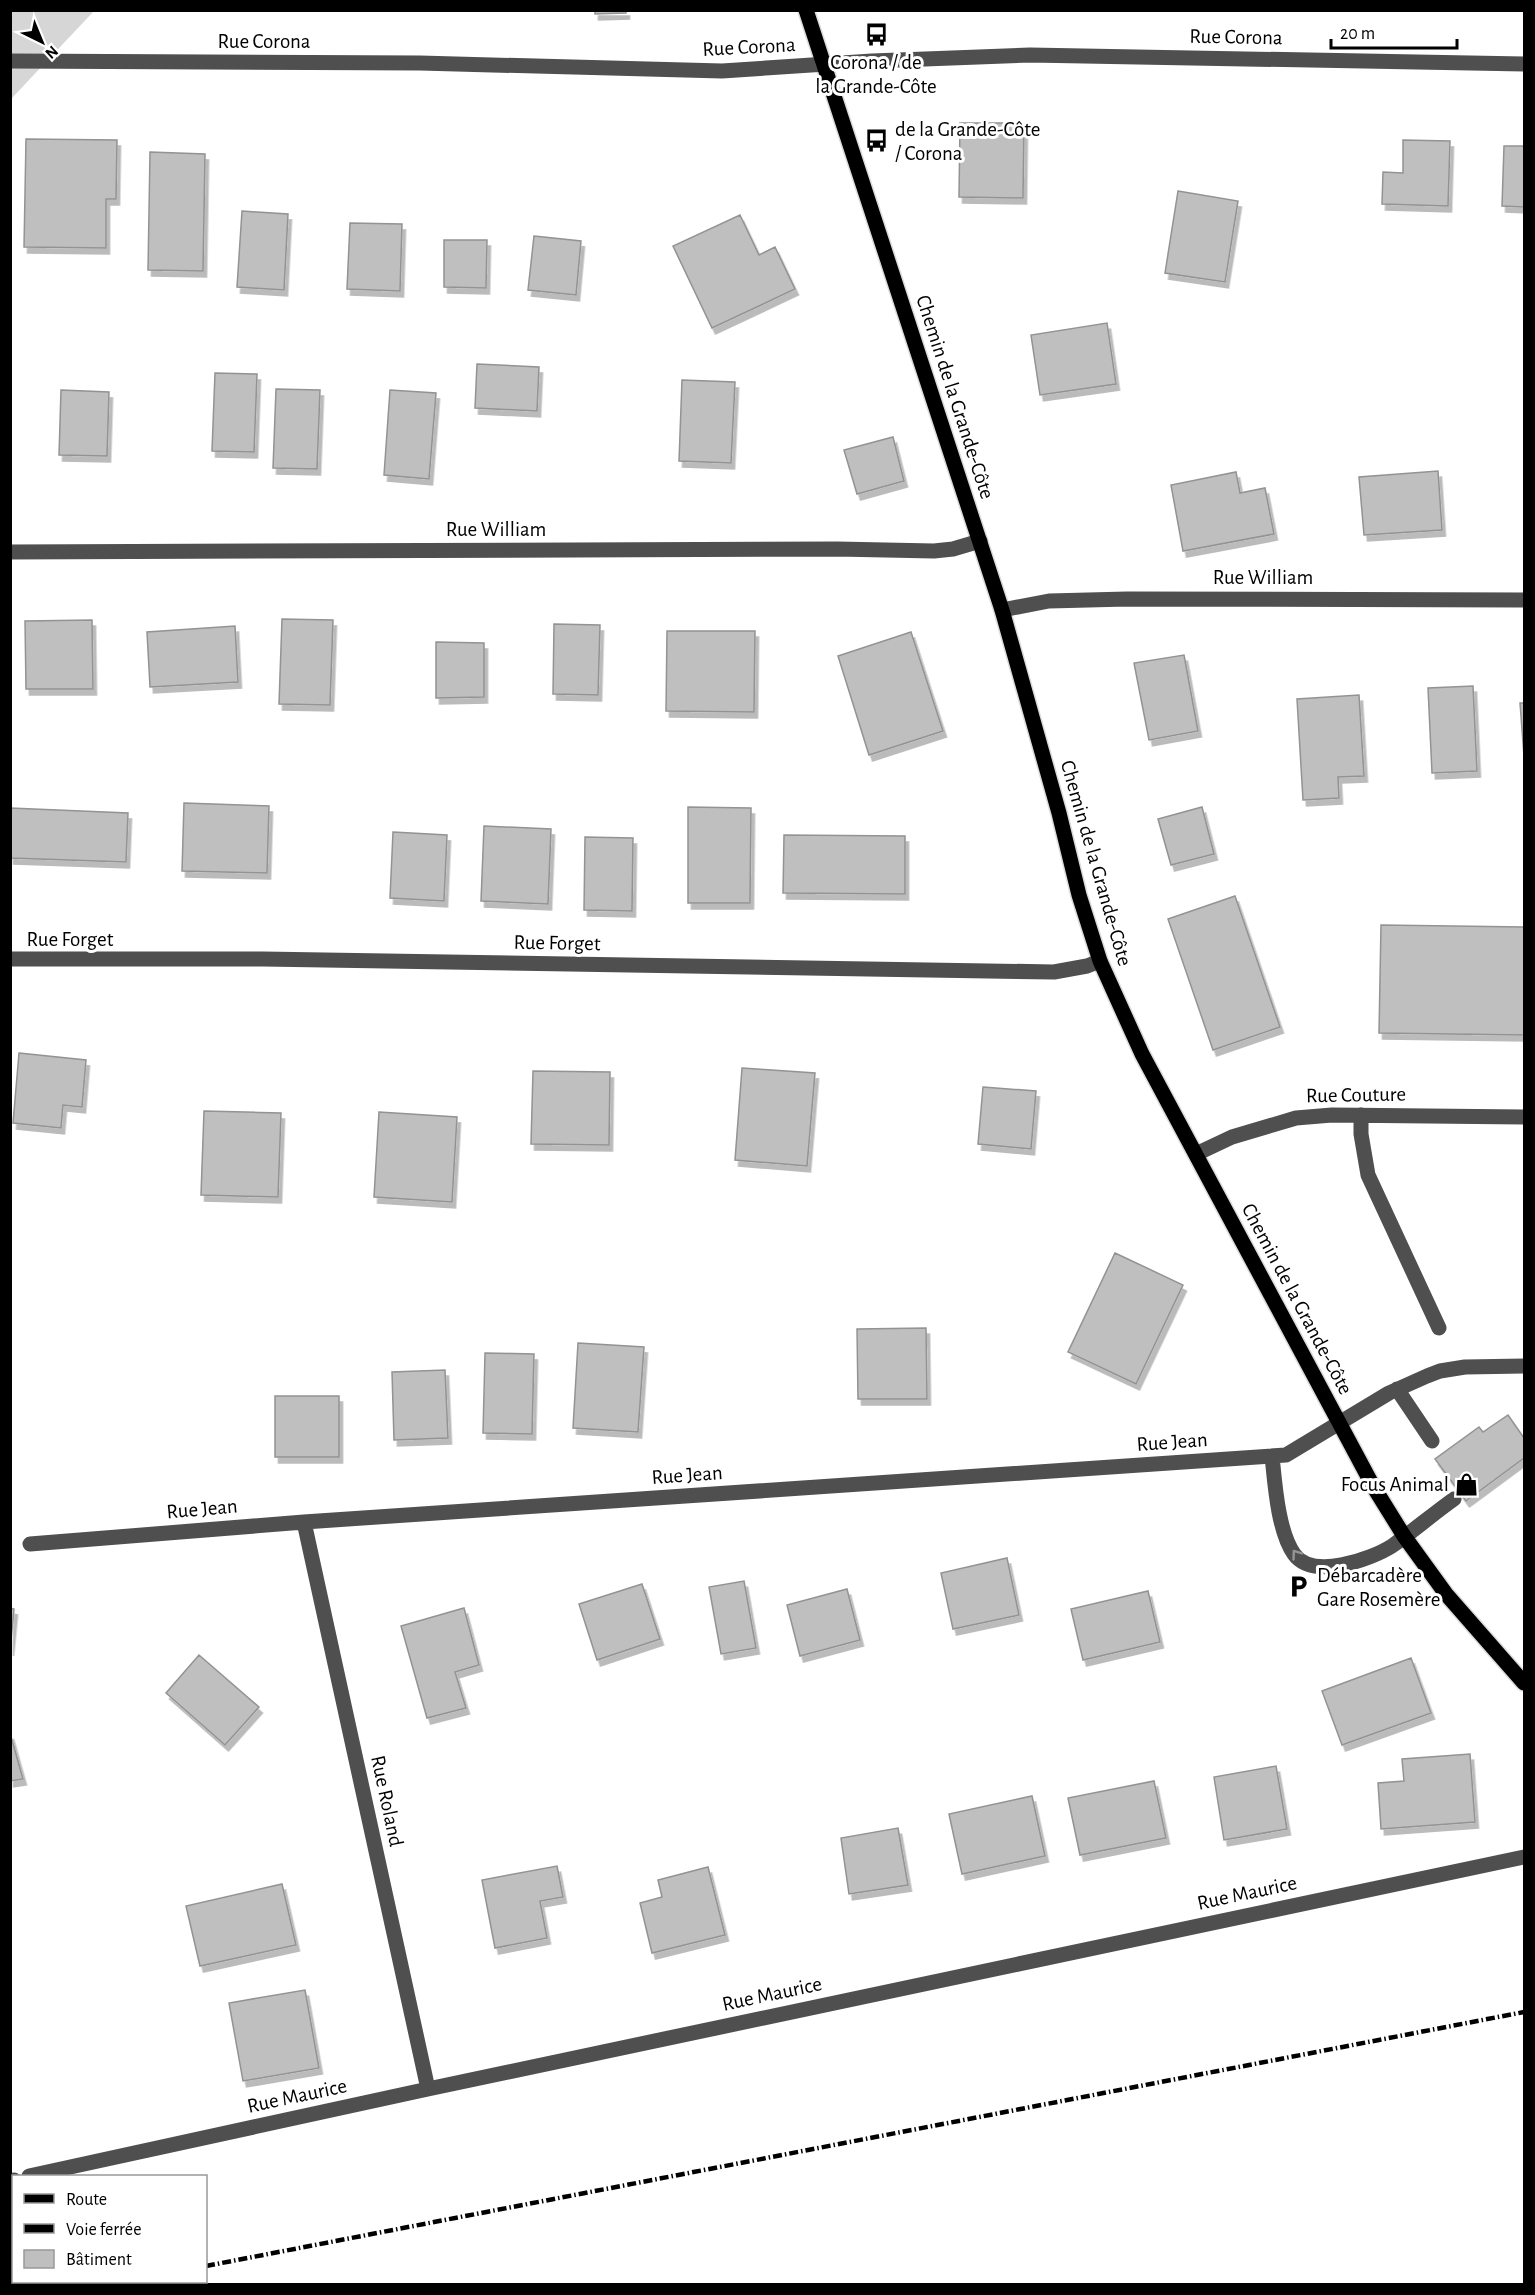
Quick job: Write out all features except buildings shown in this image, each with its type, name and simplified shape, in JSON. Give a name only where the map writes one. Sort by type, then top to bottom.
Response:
[{"type":"main road","name":"Chemin de la Grande-Côte","points":[[806,10],[1002,610],[1059,813],[1079,895],[1100,961],[1142,1054],[1373,1486],[1404,1536],[1446,1594],[1524,1683]]},
{"type":"street","name":"Rue Corona","points":[[10,61],[431,63],[722,71],[1030,55],[1524,64]]},
{"type":"street","name":"Rue William","points":[[10,552],[825,549],[934,551],[953,549],[980,541]]},
{"type":"street","name":"Rue William","points":[[1002,610],[1049,601],[1127,599],[1524,600]]},
{"type":"street","name":"Rue Forget","points":[[10,959],[263,959],[1054,972],[1087,966],[1100,961]]},
{"type":"street","name":"Rue Couture","points":[[1196,1154],[1232,1137],[1296,1118],[1361,1115],[1524,1117]]},
{"type":"street","points":[[1361,1115],[1361,1134],[1368,1175],[1439,1328]]},
{"type":"street","name":"Rue Jean","points":[[30,1544],[304,1522],[1286,1455],[1397,1389],[1440,1371],[1474,1367],[1524,1366]]},
{"type":"street","points":[[1397,1389],[1432,1441]]},
{"type":"street","points":[[1272,1456],[1276,1490],[1287,1538],[1293,1553],[1308,1565],[1330,1566],[1362,1560],[1391,1546],[1454,1499]]},
{"type":"street","name":"Rue Roland","points":[[304,1522],[428,2089]]},
{"type":"street","name":"Rue Maurice","points":[[34,2175],[428,2089],[1524,1857]]},
{"type":"shaded area","points":[[11,11],[94,11],[11,99]]},
{"type":"railway","points":[[207,2266],[1524,2012]]},
{"type":"railway","points":[[111,2284],[118,2283]]},
{"type":"place","name":"Corona / de la Grande-Côte","points":[[876,34]]},
{"type":"place","name":"de la Grande-Côte / Corona","points":[[877,141]]},
{"type":"place","name":"Focus Animal","points":[[1467,1484]]},
{"type":"place","name":"Débarcadère Gare Rosemère","points":[[1299,1587]]}]
